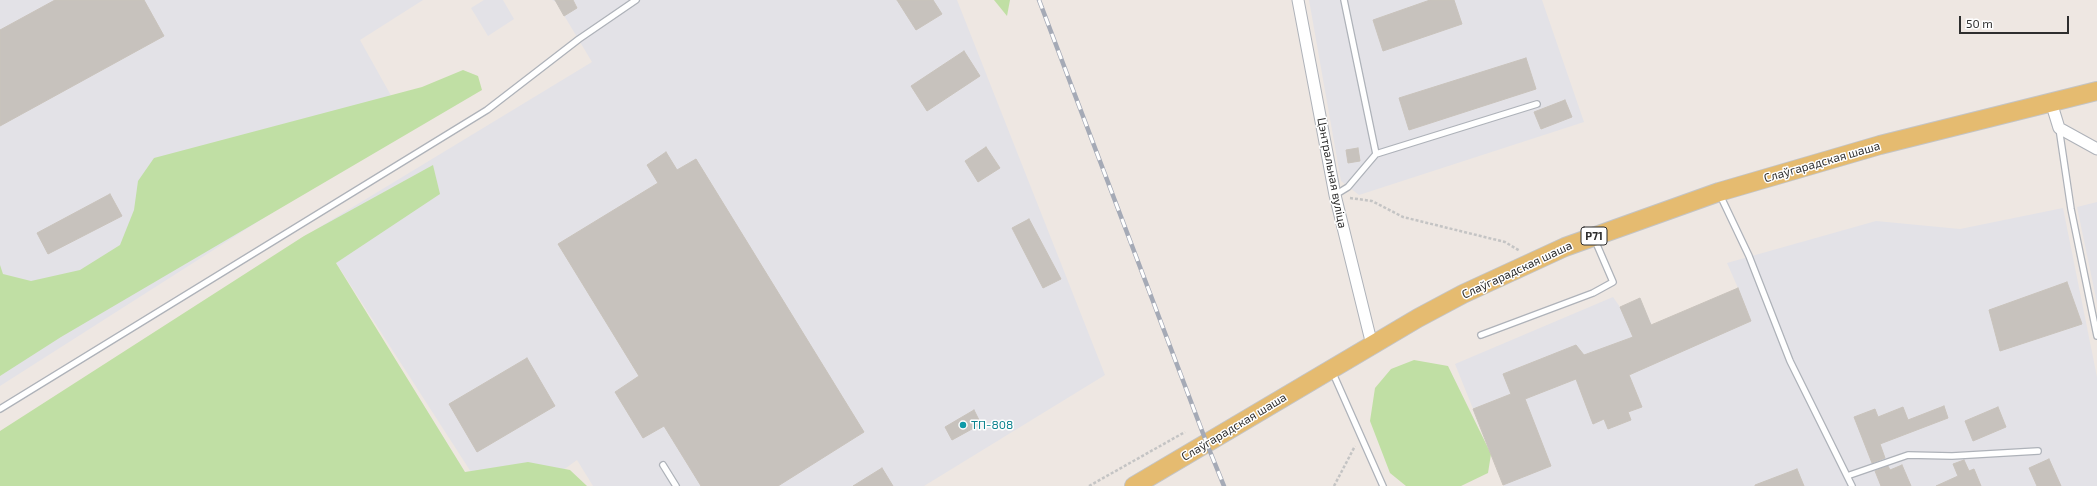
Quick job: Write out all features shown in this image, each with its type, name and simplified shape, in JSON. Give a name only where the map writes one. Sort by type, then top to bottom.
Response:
[{"type":"main road","name":"Слаўгарадская шаша","points":[[1134,486],[1372,345],[1463,294],[1536,259],[1594,236],[1719,192],[1880,145],[2097,91]]},
{"type":"street","name":"Цэнтральная вуліца","points":[[1298,0],[1335,195],[1372,345]]},
{"type":"street","points":[[2051,102],[2059,128],[2097,149]]},
{"type":"lane","points":[[0,409],[487,110],[579,39],[636,0]]},
{"type":"lane","points":[[1344,0],[1376,154]]},
{"type":"lane","points":[[1335,195],[1348,187],[1376,154],[1537,104]]},
{"type":"lane","points":[[2059,128],[2071,209],[2097,336]]},
{"type":"lane","points":[[1719,192],[1749,256],[1790,361],[1852,486]]},
{"type":"lane","points":[[1481,335],[1593,293],[1613,282],[1594,236]]},
{"type":"lane","points":[[1331,370],[1383,486]]},
{"type":"lane","points":[[1847,476],[1908,455],[1952,456],[2038,451]]},
{"type":"lane","points":[[663,464],[676,486]]},
{"type":"path","points":[[1335,195],[1372,201],[1403,218],[1505,242],[1536,259]]},
{"type":"path","points":[[1089,486],[1185,432]]},
{"type":"path","points":[[1334,486],[1360,435]]},
{"type":"shaded area","points":[[0,0],[423,0],[360,40],[408,126],[0,386]]},
{"type":"shaded area","points":[[484,0],[503,0],[514,19],[488,36],[471,8]]},
{"type":"shaded area","points":[[552,0],[957,0],[1105,375],[924,486],[593,486],[577,460],[541,486],[480,486],[315,230],[592,62],[556,2]]},
{"type":"shaded area","points":[[1309,0],[1542,0],[1584,122],[1359,195],[1341,181]]},
{"type":"shaded area","points":[[2097,202],[2097,303],[2077,207]]},
{"type":"shaded area","points":[[2063,208],[2097,377],[2097,486],[1504,486],[1455,364],[1613,297],[1620,307],[1640,298],[1652,325],[1738,288],[1727,263],[1876,221],[1960,229]]},
{"type":"green space","points":[[994,0],[1010,0],[1007,16]]},
{"type":"green space","points":[[463,70],[478,76],[482,90],[61,337],[0,376],[0,265],[3,274],[31,281],[80,270],[120,245],[134,210],[138,181],[154,158],[422,87]]},
{"type":"green space","points":[[433,165],[440,194],[336,263],[465,472],[528,462],[570,470],[587,486],[0,486],[0,431],[304,236]]},
{"type":"green space","points":[[1414,360],[1448,366],[1491,454],[1488,473],[1461,486],[1406,486],[1390,473],[1370,421],[1375,388],[1391,369]]},
{"type":"building","points":[[55,0],[144,0],[164,36],[0,126],[0,30]]},
{"type":"building","points":[[555,0],[573,0],[577,8],[564,16]]},
{"type":"building","points":[[897,0],[933,0],[942,14],[916,30]]},
{"type":"building","points":[[1430,0],[1454,0],[1462,24],[1383,51],[1373,20]]},
{"type":"building","points":[[964,51],[980,76],[927,111],[911,86]]},
{"type":"building","points":[[1526,58],[1536,89],[1409,130],[1399,98]]},
{"type":"building","points":[[1565,100],[1572,117],[1541,129],[1534,112]]},
{"type":"building","points":[[986,147],[1000,168],[978,182],[965,161]]},
{"type":"building","points":[[1358,148],[1360,161],[1348,163],[1346,150]]},
{"type":"building","points":[[666,152],[677,170],[696,159],[864,432],[778,486],[701,486],[664,426],[643,438],[615,392],[639,376],[558,244],[658,183],[647,165]]},
{"type":"building","points":[[110,194],[122,216],[48,254],[37,233]]},
{"type":"building","points":[[1029,219],[1061,279],[1043,288],[1012,228]]},
{"type":"building","points":[[2067,282],[2082,324],[2000,351],[1989,310]]},
{"type":"building","points":[[1738,288],[1751,321],[1629,375],[1642,407],[1628,412],[1631,420],[1608,429],[1604,419],[1593,424],[1576,379],[1525,399],[1551,466],[1503,485],[1473,409],[1511,394],[1503,374],[1576,345],[1584,355],[1633,337],[1620,307],[1640,298],[1651,325]]},
{"type":"building","points":[[527,358],[555,406],[477,452],[449,404]]},
{"type":"building","points":[[1944,406],[1948,418],[1880,444],[1885,458],[1872,463],[1854,417],[1875,409],[1878,417],[1903,407],[1908,420]]},
{"type":"building","points":[[1998,407],[2006,427],[1973,441],[1965,421]]},
{"type":"building","name":"ТП-808","points":[[974,410],[981,424],[952,440],[945,427]]},
{"type":"building","points":[[2049,459],[2061,486],[2037,486],[2029,468]]},
{"type":"building","points":[[1964,460],[1969,471],[1974,469],[1981,486],[1936,486],[1958,476],[1953,464]]},
{"type":"building","points":[[1902,465],[1911,486],[1881,486],[1875,471],[1888,466],[1890,470]]},
{"type":"building","points":[[882,468],[893,486],[853,486]]},
{"type":"building","points":[[1797,469],[1804,486],[1755,486],[1755,485]]},
{"type":"railway","points":[[1039,0],[1224,486]]},
{"type":"place","name":"ТП-808","points":[[963,425]]}]
